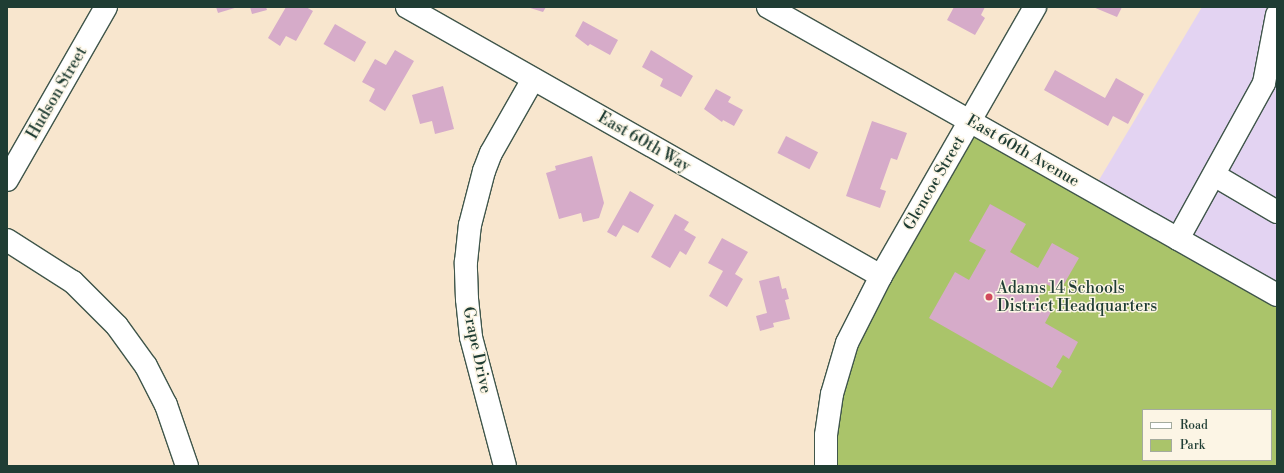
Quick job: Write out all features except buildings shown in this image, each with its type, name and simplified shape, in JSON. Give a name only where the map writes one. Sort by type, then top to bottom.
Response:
[{"type":"street","name":"Hudson Street","points":[[7,180],[106,7]]},
{"type":"street","name":"East 60th Way","points":[[408,7],[881,276]]},
{"type":"street","name":"East 60th Avenue","points":[[768,7],[1277,295]]},
{"type":"street","name":"Glencoe Street","points":[[826,466],[828,416],[836,373],[847,343],[881,276],[1035,7]]},
{"type":"street","points":[[1178,239],[1264,83],[1277,16]]},
{"type":"street","name":"Grape Drive","points":[[505,466],[471,337],[466,299],[466,262],[470,225],[484,171],[491,153],[533,79]]},
{"type":"street","points":[[1214,175],[1277,212]]},
{"type":"street","points":[[7,240],[73,282],[117,326],[146,366],[166,405],[187,466]]},
{"type":"shaded area","points":[[1202,7],[1277,7],[1277,292],[1096,185]]},
{"type":"green space","points":[[969,121],[1277,295],[1277,466],[826,466],[832,394]]},
{"type":"place","name":"Adams 14 Schools District Headquarters","points":[[989,297]]}]
